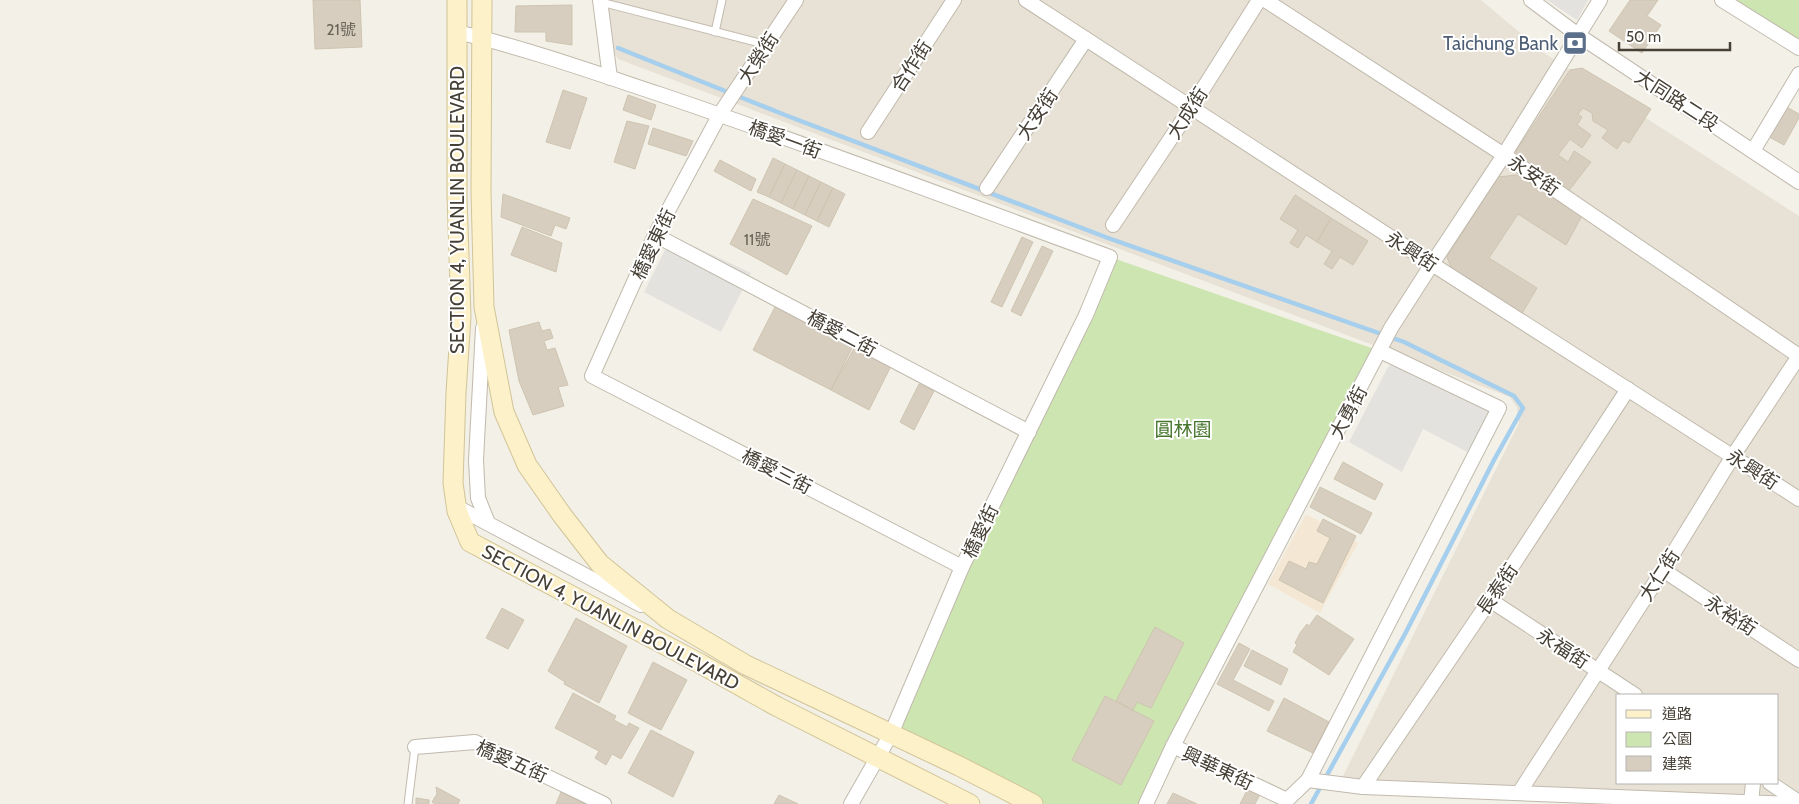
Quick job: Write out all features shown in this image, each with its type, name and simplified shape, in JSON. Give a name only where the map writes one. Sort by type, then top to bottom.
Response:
[{"type":"main road","name":"SECTION 4, YUANLIN BOULEVARD","points":[[457,0],[457,195],[461,316],[453,483],[457,507],[470,542],[701,664],[776,706],[970,804]]},
{"type":"main road","name":"SECTION 4, YUANLIN BOULEVARD","points":[[482,0],[481,192],[484,307],[504,412],[527,465],[562,515],[600,564],[668,619],[746,665],[1033,804]]},
{"type":"street","name":"大榮街","points":[[723,110],[796,0]]},
{"type":"street","name":"合作街","points":[[868,132],[954,0]]},
{"type":"street","name":"永興街","points":[[1026,0],[1432,264],[1799,499]]},
{"type":"street","name":"大成街","points":[[1114,225],[1259,0]]},
{"type":"street","name":"永安街","points":[[1264,0],[1504,155],[1799,356]]},
{"type":"street","name":"大同路二段","points":[[1531,0],[1578,36],[1799,182]]},
{"type":"street","name":"大勇街","points":[[1146,804],[1173,746],[1392,328],[1504,155],[1600,0]]},
{"type":"street","points":[[1722,0],[1799,48]]},
{"type":"street","points":[[600,1],[610,78]]},
{"type":"street","name":"橋愛一街","points":[[457,32],[723,110],[1110,257]]},
{"type":"street","name":"大安街","points":[[987,188],[1086,39]]},
{"type":"street","points":[[1753,151],[1799,74]]},
{"type":"street","name":"橋愛東街","points":[[592,376],[655,235],[723,110]]},
{"type":"street","name":"橋愛二街","points":[[655,235],[1029,432]]},
{"type":"street","name":"橋愛街","points":[[851,804],[891,734],[962,567],[1086,315],[1110,257]]},
{"type":"street","points":[[484,307],[476,460],[478,498],[488,523]]},
{"type":"street","points":[[1381,348],[1499,408],[1310,780],[1363,788],[1792,804]]},
{"type":"street","name":"大仁街","points":[[1519,793],[1663,570],[1733,456],[1799,356]]},
{"type":"street","name":"橋愛三街","points":[[592,376],[962,567]]},
{"type":"street","name":"長泰街","points":[[1363,788],[1490,600],[1628,389]]},
{"type":"street","points":[[457,507],[668,619]]},
{"type":"street","name":"永裕街","points":[[1663,570],[1799,660]]},
{"type":"street","name":"永福街","points":[[1490,600],[1633,694]]},
{"type":"street","name":"橋愛五街","points":[[415,747],[475,742],[604,804]]},
{"type":"street","name":"興華東街","points":[[1173,746],[1287,800],[1310,780]]},
{"type":"street","points":[[1751,802],[1753,784]]},
{"type":"street","points":[[1772,784],[1799,802]]},
{"type":"lane","points":[[715,32],[722,0]]},
{"type":"lane","points":[[600,1],[767,45]]},
{"type":"lane","points":[[408,804],[415,747]]},
{"type":"shaded area","points":[[604,0],[1481,0],[1544,53],[1799,216],[1799,804],[1339,784],[1519,423],[1517,408],[1510,397],[618,59],[605,39]]},
{"type":"shaded area","points":[[1547,0],[1588,0],[1577,20]]},
{"type":"shaded area","points":[[679,239],[751,273],[721,332],[644,292],[669,242]]},
{"type":"shaded area","points":[[1398,361],[1492,408],[1473,455],[1423,429],[1402,472],[1349,442],[1388,367]]},
{"type":"shaded area","points":[[1306,514],[1358,543],[1320,613],[1268,584]]},
{"type":"green space","points":[[1730,0],[1799,0],[1799,43]]},
{"type":"green space","name":"圓林園","points":[[1110,257],[1380,351],[1146,804],[1034,804],[891,734]]},
{"type":"building","points":[[313,0],[360,0],[362,47],[315,49]]},
{"type":"building","points":[[1630,0],[1658,0],[1647,16],[1661,25],[1642,53],[1609,31]]},
{"type":"building","points":[[572,5],[572,45],[546,41],[546,32],[515,32],[516,6]]},
{"type":"building","points":[[1582,68],[1651,109],[1629,143],[1623,140],[1617,149],[1602,138],[1608,130],[1593,121],[1592,113],[1583,108],[1578,114],[1582,117],[1577,125],[1591,135],[1582,148],[1570,139],[1558,155],[1568,162],[1574,151],[1591,162],[1567,193],[1519,163],[1516,151],[1570,70]]},
{"type":"building","points":[[563,90],[587,98],[570,149],[546,142]]},
{"type":"building","points":[[628,95],[656,105],[651,120],[623,110]]},
{"type":"building","points":[[1785,106],[1799,114],[1799,118],[1784,145],[1769,137]]},
{"type":"building","points":[[627,121],[649,126],[635,169],[614,162]]},
{"type":"building","points":[[653,128],[693,141],[686,156],[648,144]]},
{"type":"building","points":[[773,158],[785,164],[769,197],[757,192]]},
{"type":"building","points":[[720,160],[756,179],[751,191],[714,171]]},
{"type":"building","points":[[785,164],[797,170],[781,203],[769,197]]},
{"type":"building","points":[[797,170],[809,176],[793,209],[781,203]]},
{"type":"building","points":[[1517,175],[1583,214],[1566,245],[1518,214],[1489,258],[1537,288],[1521,315],[1452,270],[1447,257],[1498,177]]},
{"type":"building","points":[[809,176],[821,182],[805,215],[793,209]]},
{"type":"building","points":[[821,182],[833,188],[817,221],[805,215]]},
{"type":"building","points":[[833,188],[845,194],[829,227],[817,221]]},
{"type":"building","points":[[503,194],[570,218],[566,229],[555,225],[551,236],[501,217]]},
{"type":"building","points":[[1295,195],[1331,218],[1317,242],[1306,235],[1298,248],[1290,243],[1298,230],[1280,219]]},
{"type":"building","points":[[753,199],[812,226],[787,275],[730,244]]},
{"type":"building","points":[[1331,218],[1368,241],[1353,265],[1340,257],[1332,269],[1324,264],[1332,251],[1317,242]]},
{"type":"building","points":[[522,227],[562,243],[556,272],[511,255]]},
{"type":"building","points":[[1022,237],[1033,242],[1002,307],[991,302]]},
{"type":"building","points":[[1042,246],[1053,251],[1021,316],[1011,311]]},
{"type":"building","points":[[776,305],[854,344],[831,390],[753,350]]},
{"type":"building","points":[[539,322],[542,331],[550,329],[553,338],[544,341],[547,350],[555,348],[568,385],[558,387],[564,406],[533,415],[519,381],[509,330]]},
{"type":"building","points":[[861,336],[896,356],[869,410],[831,390]]},
{"type":"building","points":[[919,384],[934,391],[914,430],[900,422]]},
{"type":"building","points":[[1343,462],[1383,484],[1375,500],[1334,479]]},
{"type":"building","points":[[1320,487],[1372,513],[1361,534],[1310,507]]},
{"type":"building","points":[[1323,519],[1356,536],[1323,603],[1279,580],[1289,561],[1306,569],[1309,562],[1317,564],[1330,538],[1317,531]]},
{"type":"building","points":[[502,608],[524,620],[508,649],[486,638]]},
{"type":"building","points":[[1317,615],[1354,639],[1329,675],[1293,652],[1300,633],[1307,624],[1309,626]]},
{"type":"building","points":[[576,618],[627,646],[599,703],[564,684],[565,682],[548,671]]},
{"type":"building","points":[[1155,627],[1184,643],[1151,708],[1137,702],[1133,710],[1116,701]]},
{"type":"building","points":[[1239,643],[1250,649],[1233,680],[1274,701],[1269,711],[1217,684]]},
{"type":"building","points":[[1252,650],[1288,669],[1281,685],[1244,666]]},
{"type":"building","points":[[653,662],[687,680],[661,730],[628,713]]},
{"type":"building","points":[[573,693],[616,716],[614,720],[627,727],[629,723],[639,728],[621,759],[612,754],[606,765],[595,758],[599,751],[555,728]]},
{"type":"building","points":[[1105,696],[1154,721],[1121,785],[1072,760]]},
{"type":"building","points":[[1284,698],[1329,722],[1313,753],[1267,731]]},
{"type":"building","points":[[651,730],[694,752],[673,797],[628,773]]},
{"type":"building","points":[[1254,777],[1266,783],[1255,804],[1240,804]]},
{"type":"building","points":[[436,787],[460,800],[458,804],[435,804],[432,802],[437,794]]},
{"type":"building","points":[[561,792],[585,804],[556,804]]},
{"type":"building","points":[[1173,793],[1197,804],[1167,804]]},
{"type":"building","points":[[779,795],[798,804],[774,804]]},
{"type":"building","points":[[416,798],[429,800],[429,804],[416,804]]},
{"type":"waterway","points":[[618,48],[785,115],[1108,238],[1404,342],[1514,396],[1523,408],[1494,460],[1405,634],[1311,804]]},
{"type":"place","name":"Taichung Bank","points":[[1575,43]]}]
